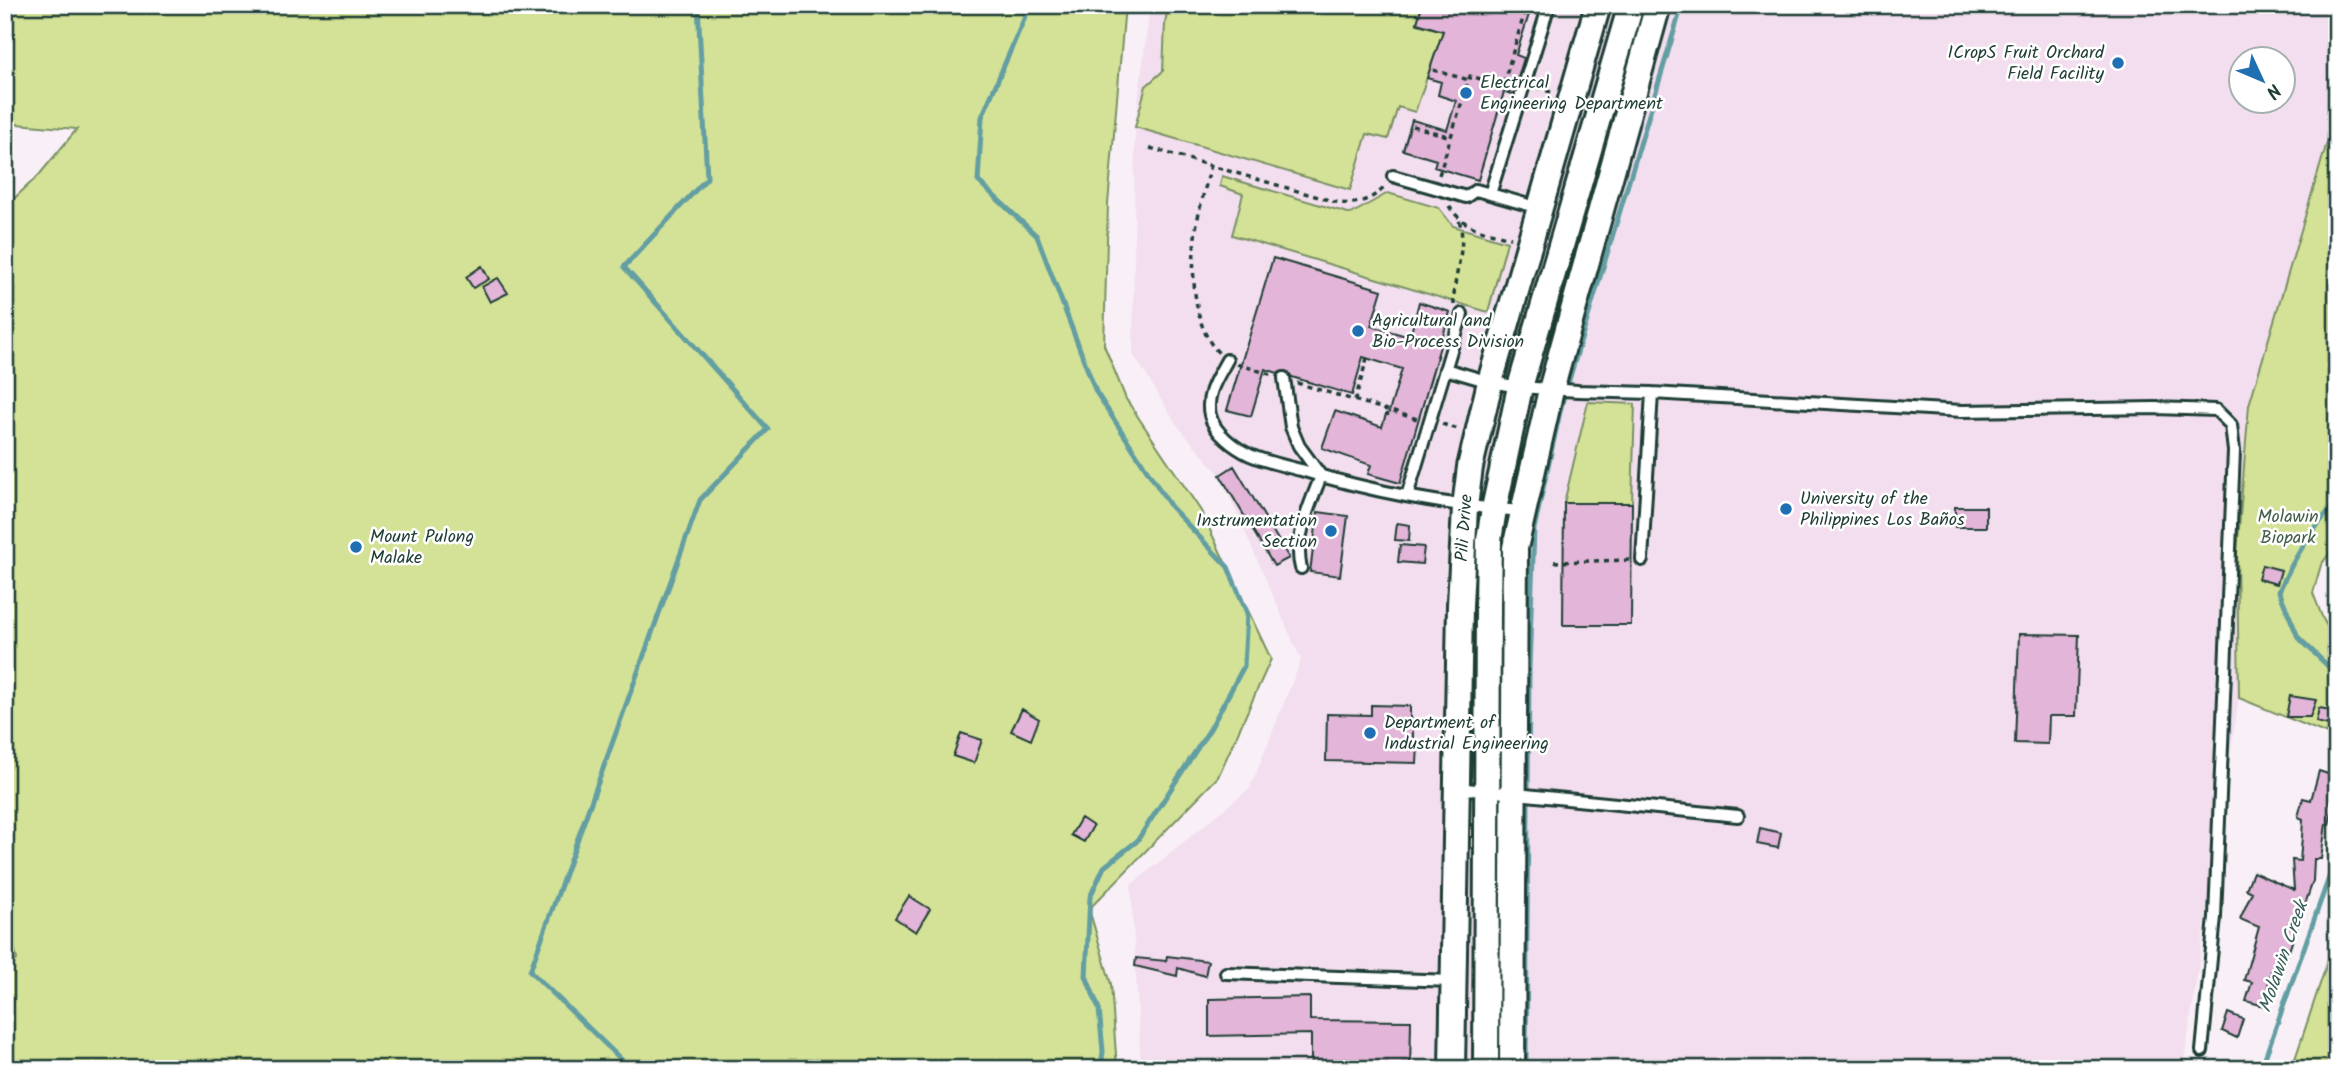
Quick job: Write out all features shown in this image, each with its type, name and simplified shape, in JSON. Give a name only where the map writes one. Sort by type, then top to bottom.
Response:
[{"type":"street","name":"Pili Drive","points":[[1452,1069],[1456,788],[1465,507],[1469,467],[1490,382],[1598,5]]},
{"type":"street","points":[[1486,1069],[1489,540],[1520,387],[1631,5]]},
{"type":"street","points":[[1512,1069],[1525,793],[1514,662],[1515,548],[1551,390],[1658,5]]},
{"type":"lane","points":[[1490,194],[1549,5]]},
{"type":"lane","points":[[1393,176],[1466,197],[1476,190],[1539,208]]},
{"type":"lane","points":[[1407,496],[1460,319]]},
{"type":"lane","points":[[1227,360],[1209,398],[1210,416],[1217,429],[1233,445],[1252,456],[1321,476],[1407,496],[1465,507],[1522,511]]},
{"type":"lane","points":[[1445,369],[1490,382],[1551,390],[1652,393],[1962,411],[2155,408],[2216,410],[2231,425],[2234,451],[2215,917],[2202,1051]]},
{"type":"lane","points":[[1284,378],[1291,427],[1299,446],[1321,476]]},
{"type":"lane","points":[[1642,560],[1652,393]]},
{"type":"lane","points":[[1301,568],[1298,559],[1304,520],[1321,476]]},
{"type":"lane","points":[[1487,660],[1514,662]]},
{"type":"lane","points":[[1456,788],[1738,816]]},
{"type":"lane","points":[[1226,973],[1452,981]]},
{"type":"path","points":[[1513,239],[1475,228],[1459,219],[1438,189],[1470,76],[1503,85],[1527,5]]},
{"type":"path","points":[[1433,70],[1469,80]]},
{"type":"path","points":[[1413,126],[1451,138]]},
{"type":"path","points":[[1150,148],[1347,204],[1357,203],[1378,194],[1393,176]]},
{"type":"path","points":[[1211,165],[1196,226],[1194,253],[1200,321],[1215,350],[1227,360],[1354,401],[1477,433]]},
{"type":"path","points":[[1459,219],[1461,242],[1453,294],[1460,319]]},
{"type":"path","points":[[1354,401],[1367,358]]},
{"type":"path","points":[[1554,562],[1642,560]]},
{"type":"shaded area","name":"University of the Philippines Los Baños","points":[[1150,5],[2337,5],[2337,543],[2239,698],[2183,1069],[1141,1069],[1131,885],[1250,788],[1301,660],[1220,475],[1177,425],[1133,354],[1135,127]]},
{"type":"green space","points":[[5,5],[1125,5],[1108,204],[1104,345],[1126,399],[1201,511],[1271,659],[1218,777],[1089,909],[1111,984],[1117,1069],[5,1069],[5,966],[17,960],[5,906],[5,207],[39,175],[77,129],[5,123]]},
{"type":"green space","points":[[1168,5],[1410,5],[1421,9],[1417,24],[1443,31],[1415,112],[1398,107],[1388,139],[1367,134],[1350,190],[1135,127],[1146,86],[1163,71]]},
{"type":"green space","name":"Molawin Biopark","points":[[2337,109],[2337,543],[2321,565],[2313,593],[2323,619],[2337,643],[2337,738],[2239,698],[2237,553],[2249,405]]},
{"type":"green space","points":[[1222,176],[1351,214],[1388,193],[1439,208],[1453,226],[1507,242],[1488,312],[1232,235],[1243,194],[1220,186]]},
{"type":"green space","points":[[1588,402],[1635,404],[1632,503],[1564,503]]},
{"type":"green space","points":[[2337,933],[2337,1069],[2294,1069],[2295,1059]]},
{"type":"building","name":"Electrical Engineering Department","points":[[1422,5],[1532,5],[1516,55],[1524,58],[1513,94],[1504,92],[1478,180],[1434,167],[1436,160],[1403,150],[1412,120],[1447,130],[1456,101],[1438,95],[1441,82],[1427,78],[1443,31],[1417,23]]},
{"type":"building","name":"Agricultural and Bio-Process Division","points":[[1273,258],[1382,290],[1371,326],[1410,337],[1419,302],[1450,312],[1400,483],[1368,474],[1371,465],[1322,448],[1335,411],[1382,427],[1402,369],[1363,357],[1352,395],[1292,377],[1286,371],[1278,373],[1265,369],[1251,416],[1227,410]]},
{"type":"building","points":[[482,266],[489,279],[473,288],[466,277]]},
{"type":"building","points":[[498,278],[508,293],[490,302],[482,287]]},
{"type":"building","points":[[1234,466],[1289,558],[1274,566],[1220,475]]},
{"type":"building","points":[[1564,503],[1632,503],[1631,625],[1563,625]]},
{"type":"building","points":[[1955,507],[1986,507],[1986,527],[1955,527]]},
{"type":"building","name":"Instrumentation Section","points":[[1318,512],[1348,516],[1340,576],[1310,572]]},
{"type":"building","points":[[1397,523],[1410,525],[1409,541],[1395,540]]},
{"type":"building","points":[[1400,545],[1424,547],[1422,564],[1398,562]]},
{"type":"building","points":[[2262,565],[2281,570],[2277,584],[2258,579]]},
{"type":"building","points":[[2019,634],[2079,635],[2076,716],[2049,716],[2048,744],[2015,743]]},
{"type":"building","points":[[2290,696],[2316,700],[2310,717],[2286,717]]},
{"type":"building","name":"Department of Industrial Engineering","points":[[1371,705],[1410,706],[1413,746],[1418,746],[1417,763],[1326,761],[1327,714],[1371,715]]},
{"type":"building","points":[[2319,708],[2337,711],[2333,726],[2316,722]]},
{"type":"building","points":[[1022,709],[1039,719],[1031,740],[1011,731]]},
{"type":"building","points":[[961,733],[982,740],[974,763],[953,756]]},
{"type":"building","points":[[2319,771],[2337,777],[2329,804],[2333,805],[2329,825],[2326,824],[2321,859],[2314,859],[2313,881],[2281,974],[2271,971],[2264,1006],[2246,1001],[2252,982],[2244,980],[2259,927],[2240,919],[2252,892],[2246,889],[2253,872],[2294,890],[2292,860],[2300,861],[2303,819],[2298,817],[2303,798],[2311,800]]},
{"type":"building","points":[[1081,818],[1093,826],[1084,842],[1071,835]]},
{"type":"building","points":[[1760,828],[1781,833],[1778,848],[1757,844]]},
{"type":"building","points":[[909,896],[930,909],[916,932],[895,918]]},
{"type":"building","points":[[1167,956],[1208,961],[1205,976],[1178,968],[1177,976],[1135,966],[1136,958],[1166,961]]},
{"type":"building","points":[[1310,997],[1310,1020],[1411,1021],[1410,1069],[1311,1069],[1311,1034],[1209,1036],[1209,999]]},
{"type":"building","points":[[2228,1013],[2243,1019],[2237,1038],[2222,1031]]},
{"type":"waterway","points":[[631,1069],[530,971],[700,500],[768,429],[624,267],[707,178],[698,5]]},
{"type":"waterway","points":[[1030,5],[982,117],[978,181],[1037,236],[1096,392],[1171,507],[1228,567],[1247,613],[1244,666],[1210,729],[1137,841],[1104,867],[1090,897],[1086,976],[1099,1009],[1103,1051],[1101,1069]]},
{"type":"waterway","points":[[1526,1069],[1529,668],[1534,529],[1562,403],[1682,5]]},
{"type":"waterway","name":"Molawin Creek","points":[[2337,502],[2304,544],[2279,591],[2298,637],[2337,675]]},
{"type":"waterway","name":"Molawin Creek","points":[[2261,1069],[2337,855]]},
{"type":"place","name":"ICropS Fruit Orchard Field Facility","points":[[2118,63]]},
{"type":"place","name":"Electrical Engineering Department","points":[[1466,93]]},
{"type":"place","name":"Agricultural and Bio-Process Division","points":[[1358,331]]},
{"type":"place","name":"University of the Philippines Los Baños","points":[[1786,509]]},
{"type":"place","name":"Instrumentation Section","points":[[1331,531]]},
{"type":"place","name":"Mount Pulong Malake","points":[[356,547]]},
{"type":"place","name":"Department of Industrial Engineering","points":[[1370,733]]}]
